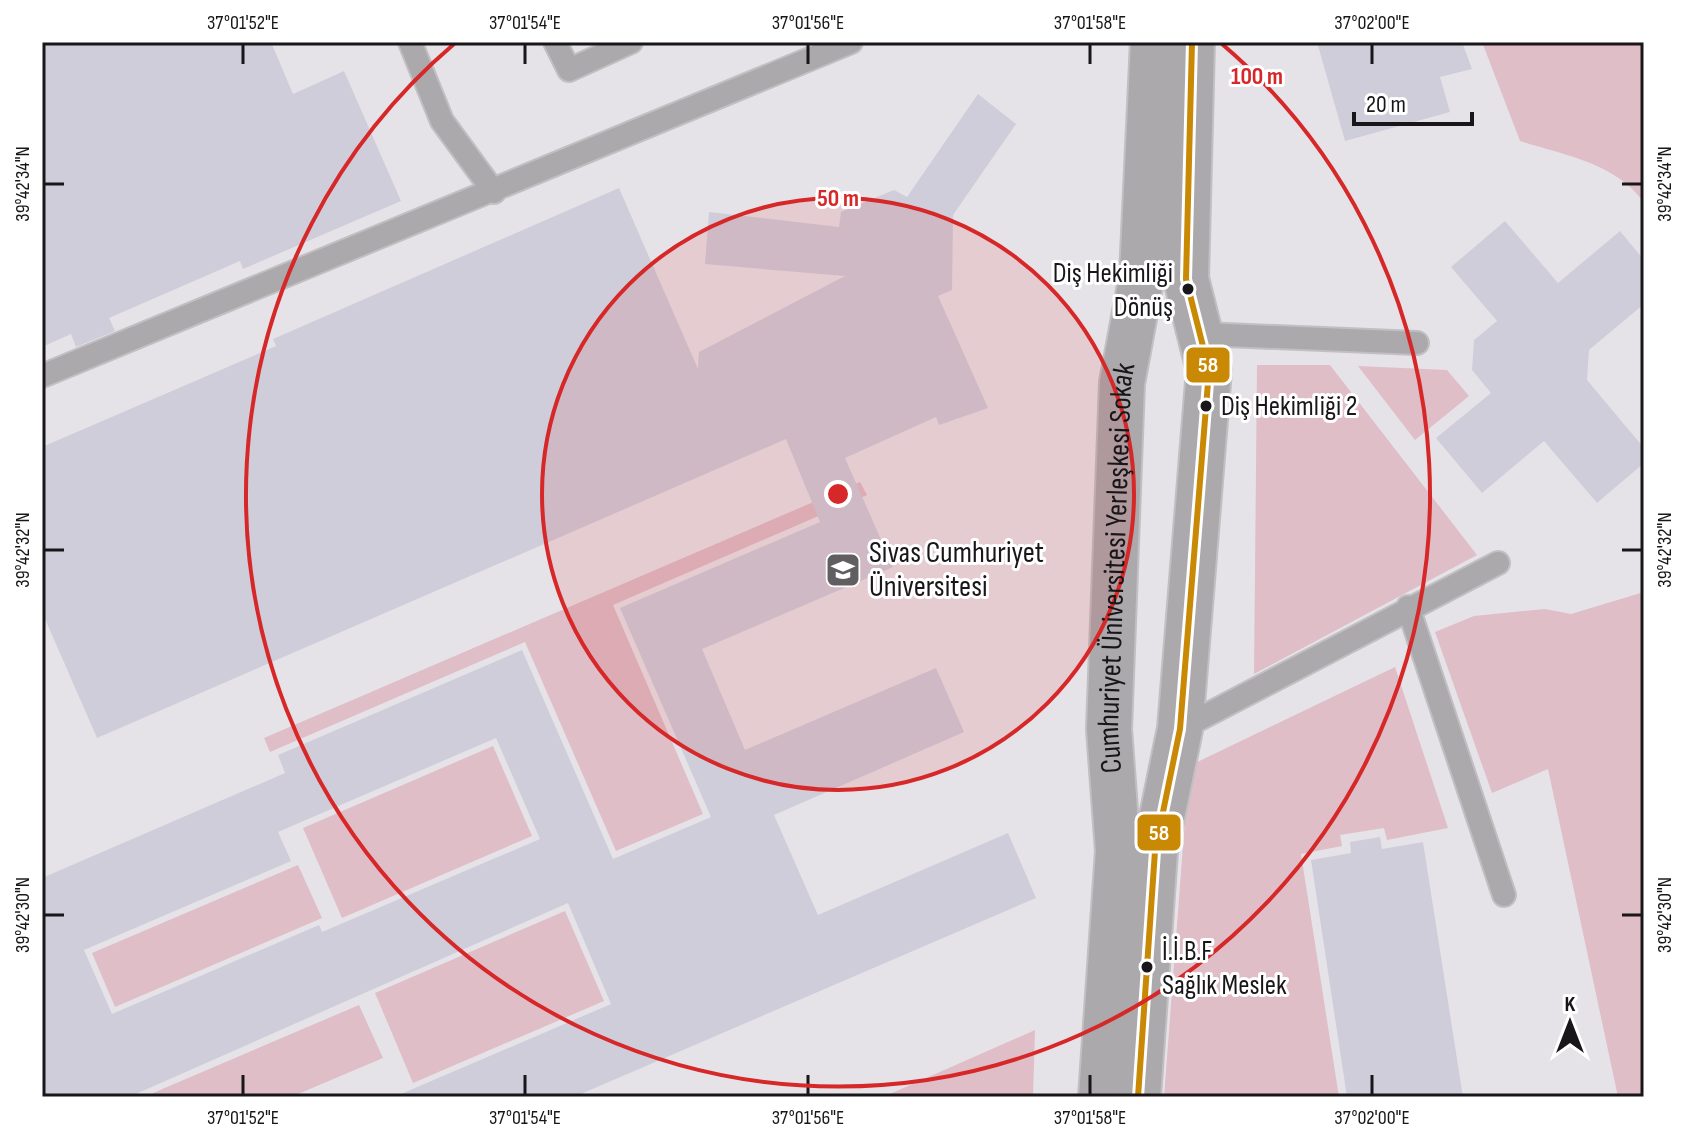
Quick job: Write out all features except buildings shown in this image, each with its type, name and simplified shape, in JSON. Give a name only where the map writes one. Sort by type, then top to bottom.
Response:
[{"type":"street","name":"Cumhuriyet Üniversitesi Yerleşkesi Sokak","points":[[1101,1097],[1118,851],[1109,729],[1122,383],[1142,275],[1153,42]]},
{"type":"street","name":"Cumhuriyet Üniversitesi Yerleşkesi Sokak","points":[[1138,1097],[1155,851],[1180,729],[1209,370],[1186,279],[1192,42]]},
{"type":"lane","points":[[410,42],[442,121],[494,192]]},
{"type":"lane","points":[[555,42],[569,70],[631,42]]},
{"type":"lane","points":[[42,376],[494,192],[851,42]]},
{"type":"lane","points":[[1202,334],[1417,343]]},
{"type":"lane","points":[[1180,729],[1408,607],[1498,563]]},
{"type":"lane","points":[[1408,607],[1504,895]]},
{"type":"shaded area","points":[[1482,42],[1644,42],[1644,203],[1633,189],[1604,169],[1520,141]]},
{"type":"shaded area","points":[[1257,365],[1330,365],[1477,555],[1254,674]]},
{"type":"shaded area","points":[[1358,366],[1447,370],[1469,396],[1415,440]]},
{"type":"shaded area","points":[[860,482],[867,495],[613,605],[703,814],[616,851],[525,642],[270,752],[264,738]]},
{"type":"shaded area","points":[[1644,592],[1644,1097],[1618,1097],[1548,769],[1492,793],[1435,632],[1474,616],[1545,609],[1571,614]]},
{"type":"shaded area","points":[[1395,667],[1448,828],[1387,840],[1384,828],[1340,835],[1342,846],[1301,854],[1339,1097],[1164,1097],[1189,766]]},
{"type":"shaded area","points":[[493,746],[532,836],[342,918],[303,828]]},
{"type":"shaded area","points":[[298,865],[322,918],[115,1007],[92,953]]},
{"type":"shaded area","points":[[565,911],[604,1001],[413,1083],[375,993]]},
{"type":"shaded area","points":[[359,1005],[383,1058],[291,1097],[154,1097],[153,1093]]},
{"type":"shaded area","points":[[1035,1030],[1033,1097],[883,1097]]},
{"type":"transit line","name":"58","points":[[1138,1097],[1155,851],[1180,729],[1209,370],[1186,279],[1192,42]]},
{"type":"place","name":"Diş Hekimliği Dönüş","points":[[1188,289]]},
{"type":"place","name":"Diş Hekimliği 2","points":[[1206,406]]},
{"type":"place","name":"Sivas Cumhuriyet Üniversitesi","points":[[843,570]]},
{"type":"place","name":"İ.İ.B.F Sağlık Meslek","points":[[1147,967]]}]
